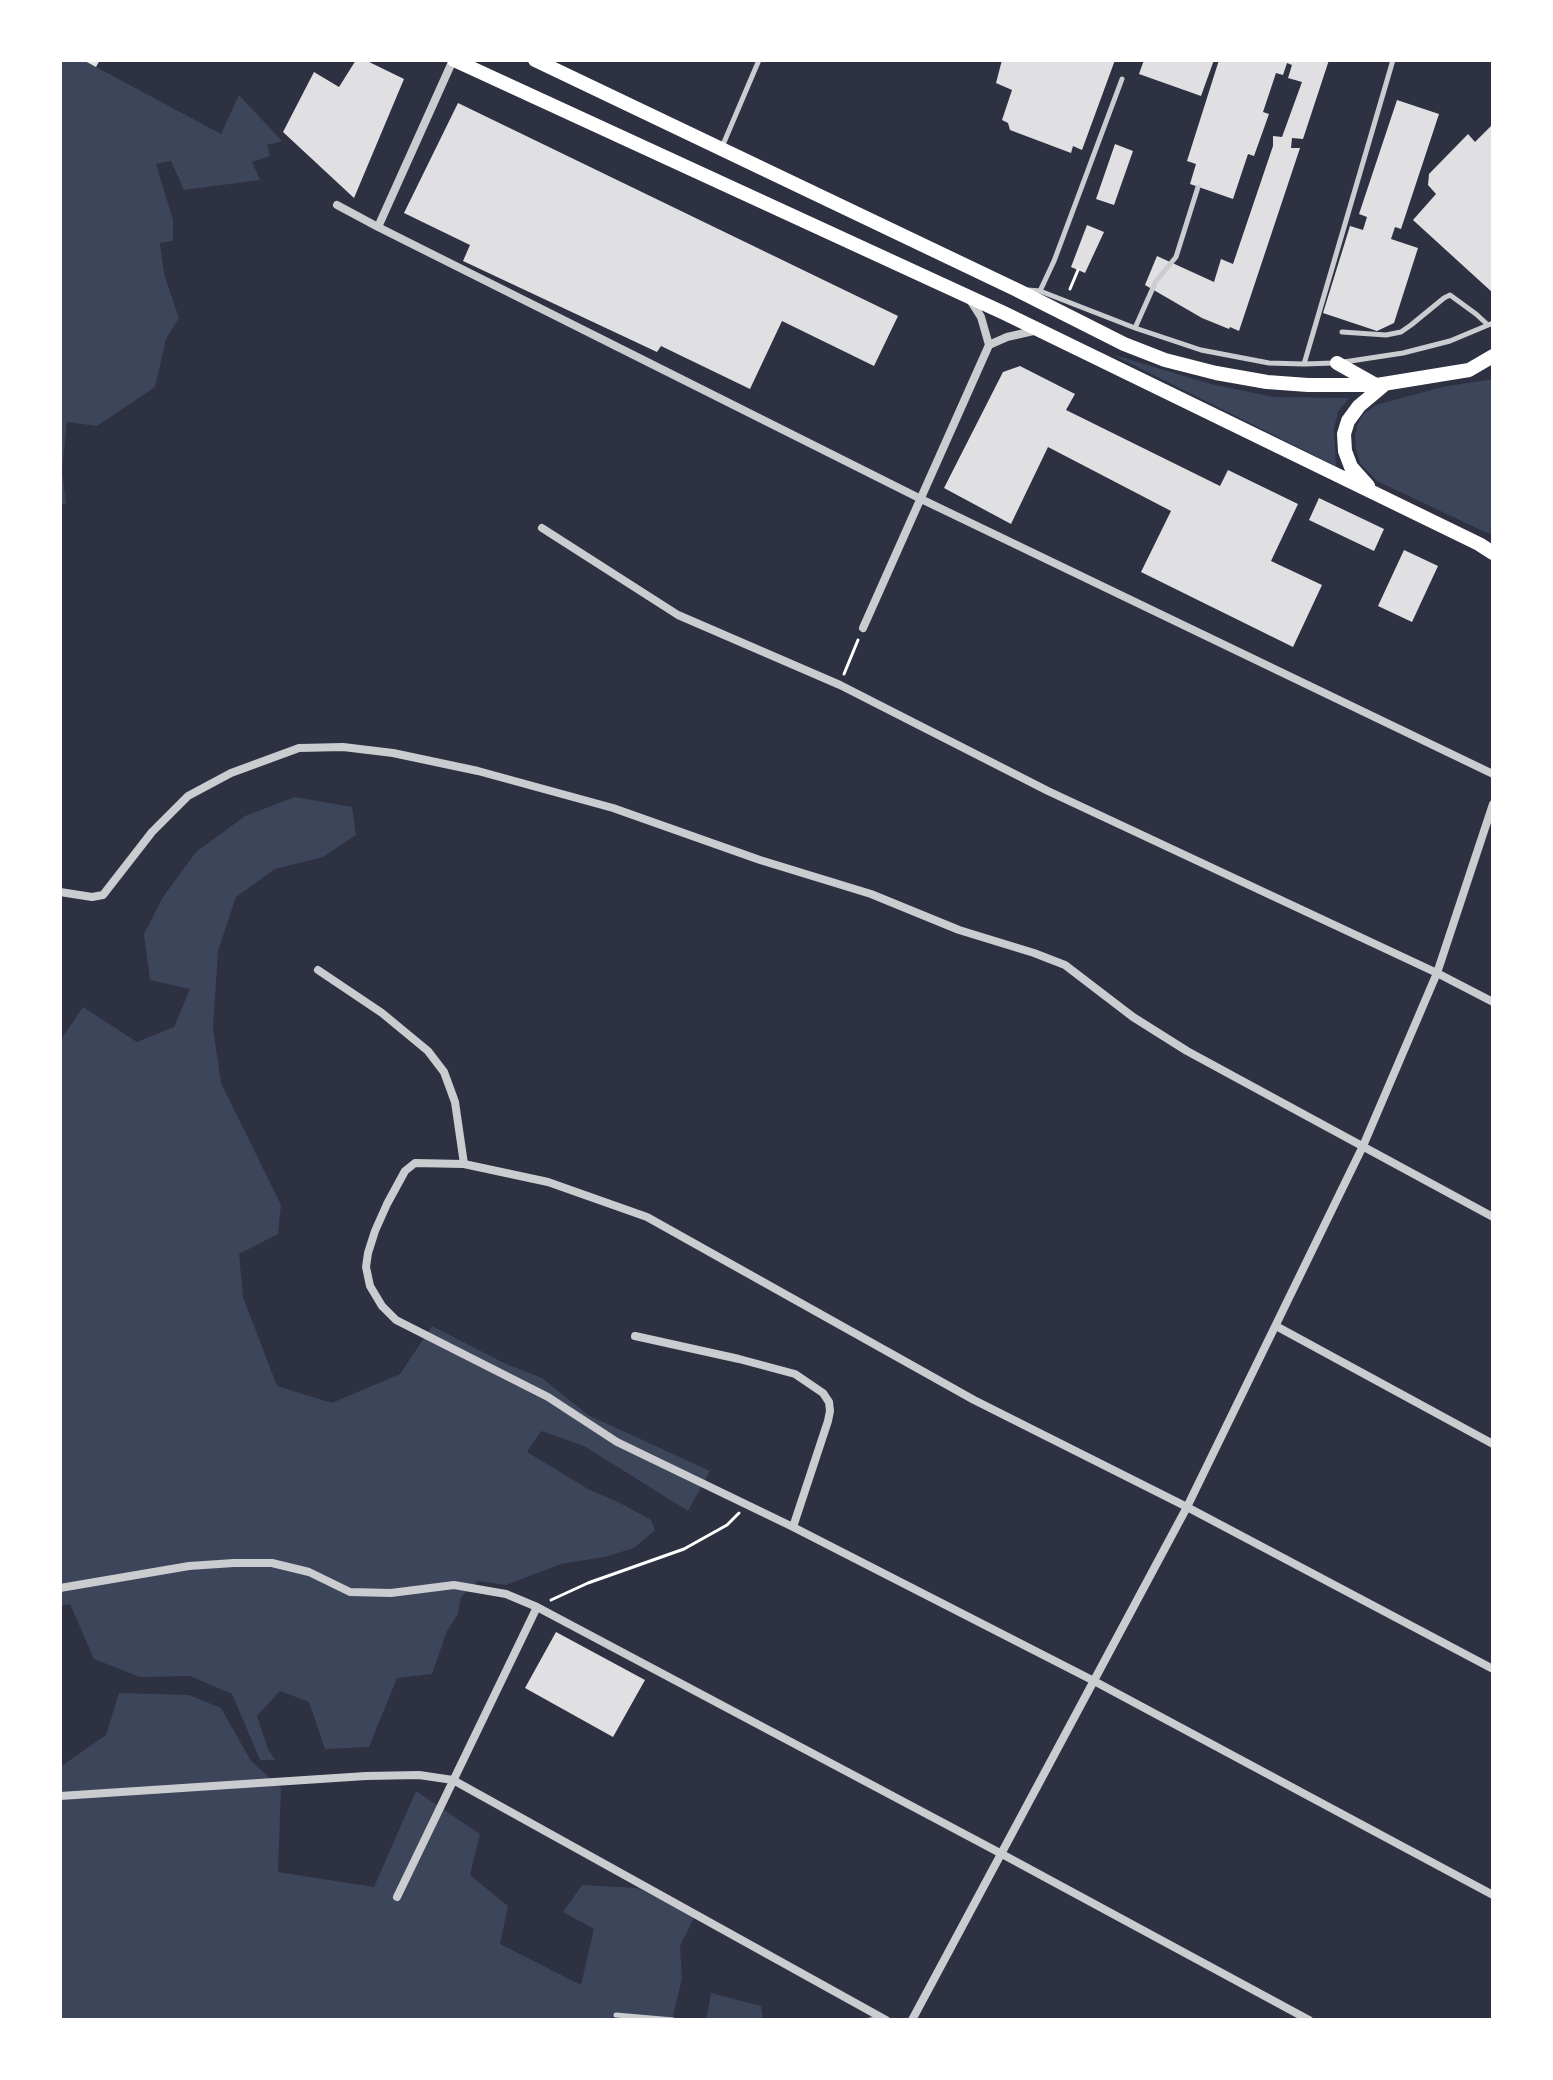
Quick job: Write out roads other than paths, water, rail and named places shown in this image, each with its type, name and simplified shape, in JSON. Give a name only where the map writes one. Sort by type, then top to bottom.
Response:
[{"type":"main road","points":[[453,60],[1038,330],[1488,548]]},
{"type":"main road","points":[[535,60],[1124,344],[1165,360],[1267,382],[1308,385],[1380,385],[1493,367]]},
{"type":"main road","points":[[1469,370],[1493,356]]},
{"type":"main road","points":[[1337,363],[1380,385]]},
{"type":"main road","points":[[1376,494],[1351,467],[1345,451],[1344,434],[1348,421],[1359,406],[1380,385]]},
{"type":"street","points":[[378,227],[453,60]]},
{"type":"street","points":[[337,205],[921,499],[1493,774]]},
{"type":"street","points":[[863,628],[989,345],[981,317],[969,298]]},
{"type":"street","points":[[989,345],[1019,333],[1038,330]]},
{"type":"street","points":[[542,528],[678,615],[840,685],[1048,791],[1493,1002]]},
{"type":"street","points":[[60,892],[92,897],[103,895],[152,832],[188,796],[231,773],[299,748],[343,747],[393,753],[478,771],[613,808],[760,860],[871,894],[959,930],[1065,965],[1133,1017],[1177,1045],[1493,1217]]},
{"type":"street","points":[[912,2020],[1187,1507],[1363,1146],[1437,973],[1493,804]]},
{"type":"street","points":[[318,970],[382,1013],[428,1051],[444,1072],[455,1102],[464,1164]]},
{"type":"street","points":[[1493,1669],[1187,1507],[974,1400],[647,1217],[548,1182],[464,1164],[415,1163],[405,1171],[387,1204],[368,1253],[366,1267],[370,1286],[382,1306],[396,1320],[548,1397],[617,1442],[793,1527],[1094,1681],[1493,1895]]},
{"type":"street","points":[[1276,1326],[1493,1444]]},
{"type":"street","points":[[635,1336],[795,1374],[823,1393],[829,1402],[828,1421],[793,1527]]},
{"type":"street","points":[[60,1588],[189,1566],[272,1563],[309,1572],[350,1592],[391,1593],[454,1585],[506,1594],[537,1607],[1309,2020]]},
{"type":"street","points":[[397,1897],[537,1607]]},
{"type":"street","points":[[60,1796],[366,1776],[419,1775],[453,1780],[886,2020]]},
{"type":"lane","points":[[722,148],[759,60]]},
{"type":"lane","points":[[1304,364],[1393,60]]},
{"type":"lane","points":[[1040,291],[1122,79]]},
{"type":"lane","points":[[1135,328],[1156,281],[1176,257],[1198,187]]},
{"type":"lane","points":[[1017,290],[1040,291],[1135,328],[1212,352],[1269,363],[1337,363],[1403,353],[1450,341],[1491,324]]},
{"type":"lane","points":[[1342,332],[1386,335],[1401,332],[1450,295],[1491,324]]},
{"type":"lane","points":[[616,2015],[673,2020]]},
{"type":"lane","points":[[870,2020],[886,2020]]}]
